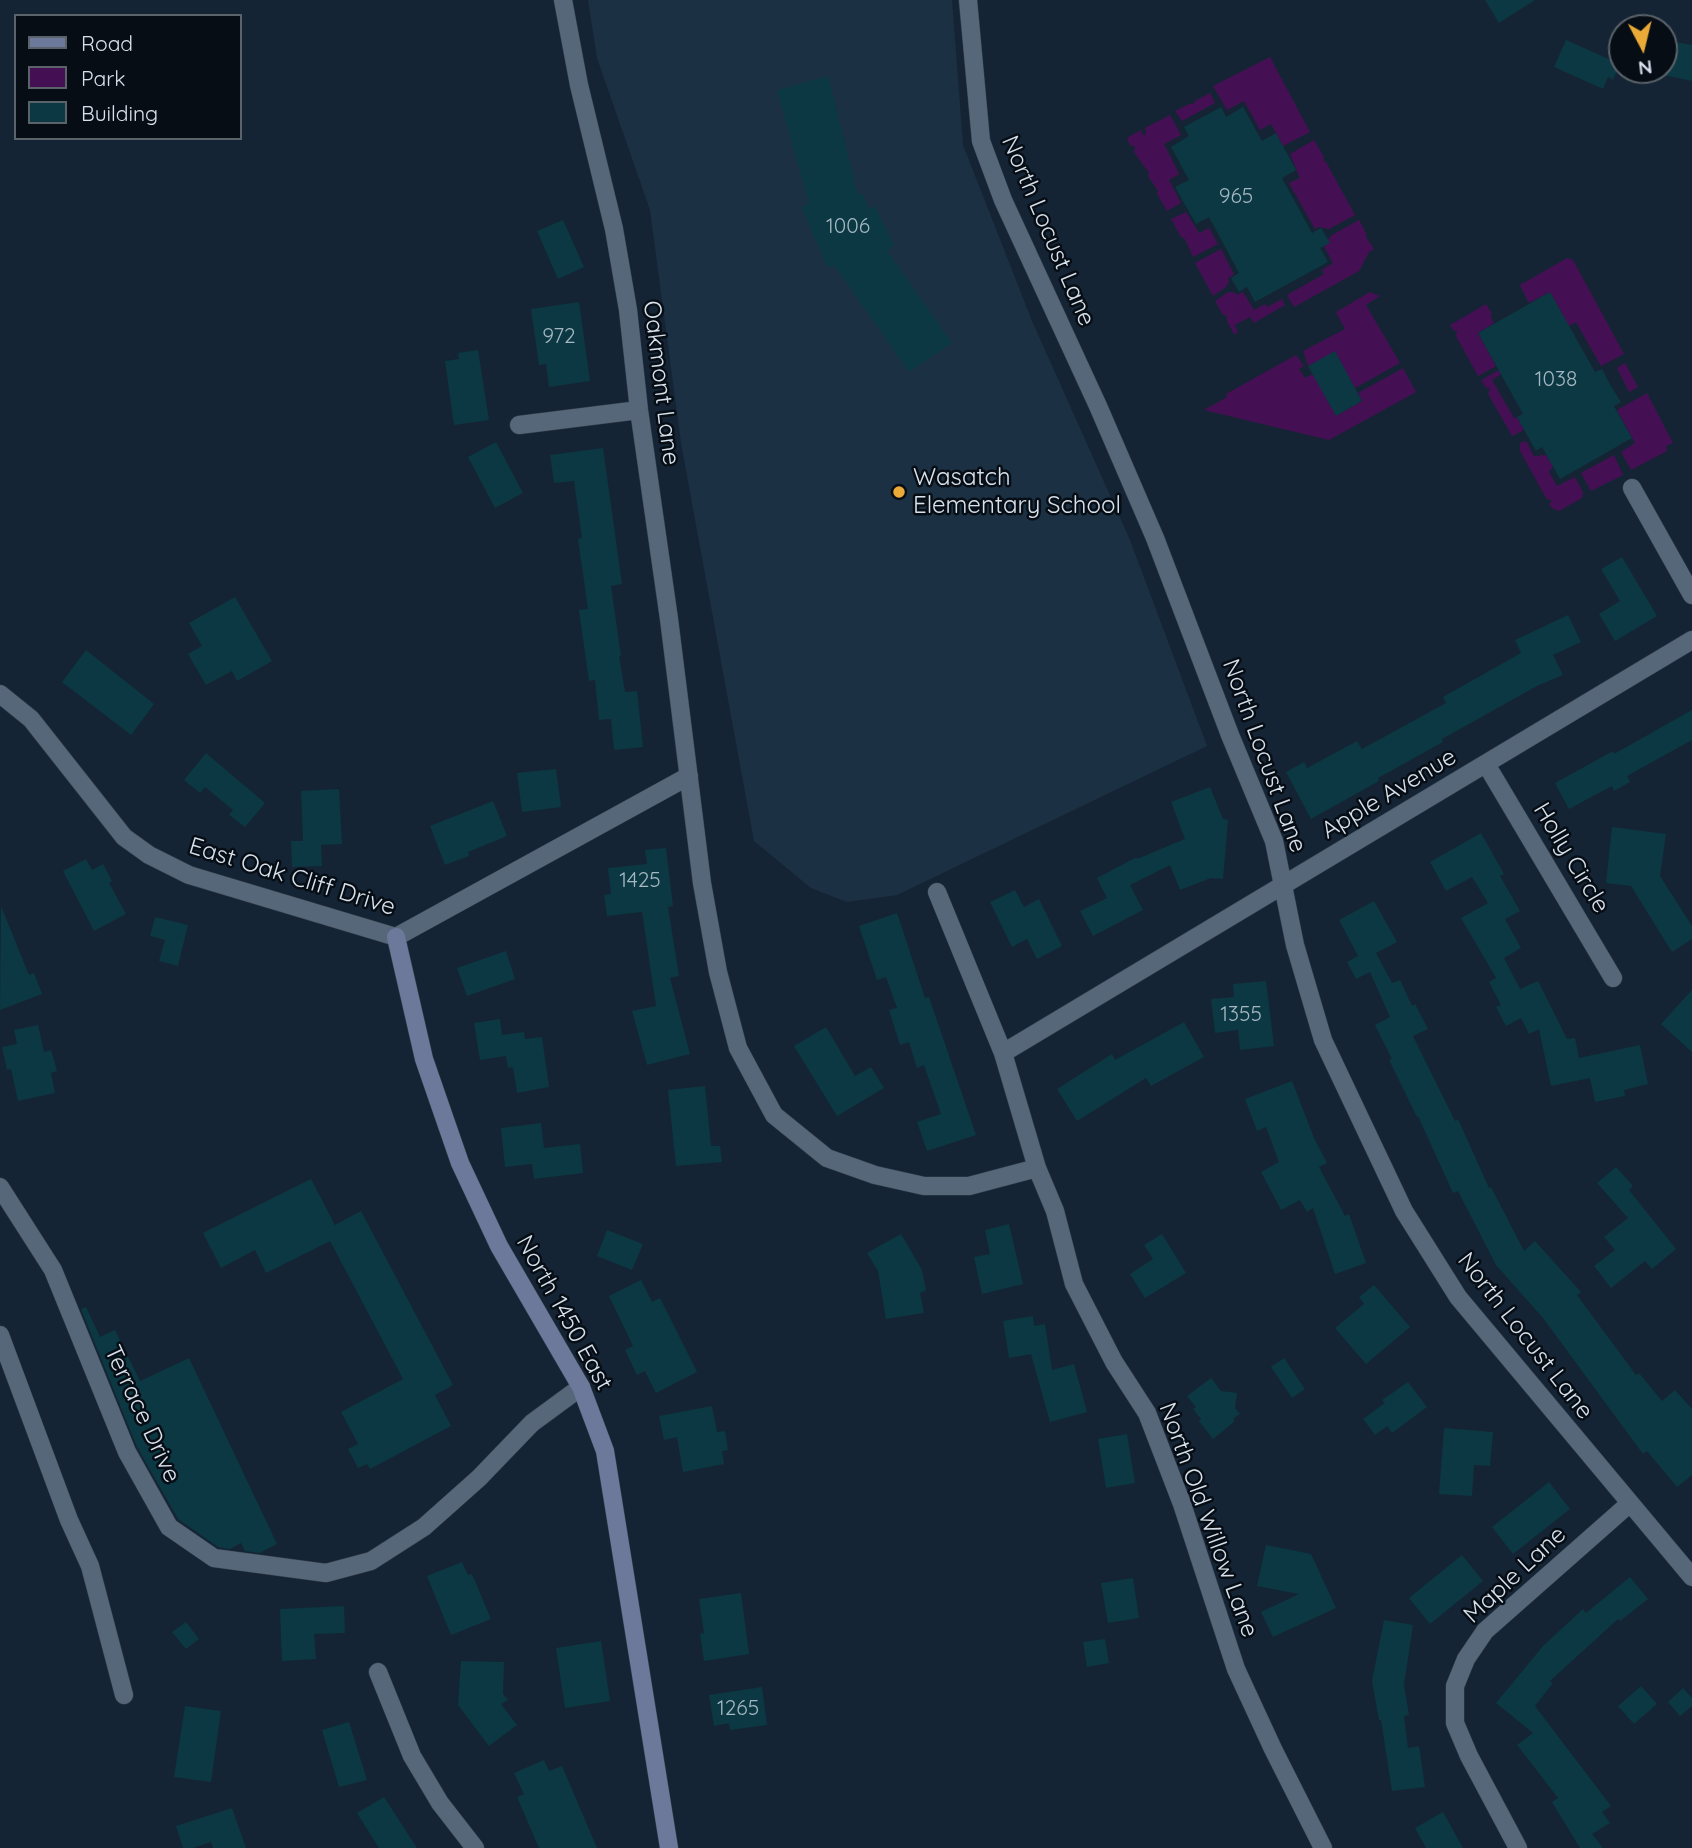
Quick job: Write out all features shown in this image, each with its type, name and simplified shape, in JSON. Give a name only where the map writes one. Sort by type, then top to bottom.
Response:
[{"type":"street","name":"Oakmont Lane","points":[[563,0],[579,85],[614,229],[628,310],[702,883],[718,972],[738,1048],[774,1115],[827,1158],[875,1175],[924,1186],[969,1186],[1037,1168]]},
{"type":"street","name":"North Locust Lane","points":[[968,0],[981,141],[1003,200],[1098,406],[1155,538],[1230,735],[1274,841],[1296,945],[1323,1040],[1404,1211],[1458,1297],[1692,1577]]},
{"type":"street","points":[[519,425],[639,410]]},
{"type":"street","points":[[1632,488],[1692,595]]},
{"type":"street","name":"Apple Avenue","points":[[1003,1053],[1692,640]]},
{"type":"street","name":"East Oak Cliff Drive","points":[[0,694],[31,719],[124,837],[149,856],[189,875],[396,937],[689,776]]},
{"type":"street","name":"Holly Circle","points":[[1486,764],[1613,978]]},
{"type":"street","name":"North Old Willow Lane","points":[[937,892],[1003,1053],[1037,1168],[1055,1211],[1074,1284],[1114,1362],[1147,1413],[1182,1504],[1236,1670],[1323,1848]]},
{"type":"street","name":"North 1450 East","points":[[396,937],[424,1059],[460,1163],[499,1246],[581,1387],[605,1451],[669,1848]]},
{"type":"street","name":"Terrace Drive","points":[[0,1187],[53,1270],[127,1452],[169,1527],[214,1558],[326,1573],[371,1561],[424,1527],[479,1478],[531,1423],[581,1387]]},
{"type":"street","points":[[0,1335],[64,1507],[90,1566],[124,1695]]},
{"type":"street","name":"Maple Lane","points":[[1518,1848],[1469,1756],[1455,1723],[1455,1686],[1466,1659],[1485,1631],[1629,1504]]},
{"type":"street","points":[[377,1672],[412,1756],[440,1803],[475,1848]]},
{"type":"shaded area","name":"Wasatch Elementary School","points":[[588,0],[952,0],[963,145],[1032,321],[1130,540],[1207,746],[897,895],[847,902],[811,888],[754,841],[681,443],[650,210],[597,58]]},
{"type":"green space","points":[[1270,57],[1310,132],[1283,146],[1271,124],[1260,130],[1244,101],[1227,110],[1213,86]]},
{"type":"green space","points":[[1210,93],[1215,103],[1182,121],[1175,111]]},
{"type":"green space","points":[[1170,115],[1181,135],[1164,144],[1179,174],[1169,180],[1181,203],[1167,211],[1148,176],[1149,173],[1134,152],[1135,147],[1130,145],[1127,138],[1141,130],[1143,135],[1146,135],[1145,128]]},
{"type":"green space","points":[[1314,140],[1355,215],[1329,229],[1315,229],[1289,183],[1300,178],[1290,154]]},
{"type":"green space","points":[[1186,212],[1199,233],[1209,228],[1218,244],[1193,257],[1171,219]]},
{"type":"green space","points":[[1359,220],[1374,249],[1369,252],[1359,271],[1294,307],[1287,295],[1324,274],[1322,270],[1333,263],[1324,246],[1329,243],[1328,240]]},
{"type":"green space","points":[[1221,249],[1234,275],[1228,278],[1226,287],[1213,296],[1195,263]]},
{"type":"green space","points":[[1567,258],[1573,260],[1624,354],[1601,366],[1576,322],[1569,326],[1550,292],[1529,303],[1520,285]]},
{"type":"green space","points":[[1228,292],[1237,295],[1243,292],[1254,310],[1282,299],[1285,305],[1254,323],[1250,317],[1235,325],[1238,333],[1234,334],[1227,316],[1223,315],[1215,301]]},
{"type":"green space","points":[[1370,292],[1380,296],[1366,305],[1400,363],[1355,388],[1335,352],[1308,366],[1303,351],[1345,329],[1336,312]]},
{"type":"green space","points":[[1486,304],[1494,323],[1478,333],[1496,366],[1478,376],[1456,336],[1457,331],[1450,325]]},
{"type":"green space","points":[[1296,355],[1304,366],[1299,369],[1305,378],[1313,374],[1336,416],[1362,401],[1358,393],[1403,368],[1416,392],[1329,440],[1204,410],[1227,397],[1226,394]]},
{"type":"green space","points":[[1625,363],[1638,387],[1629,392],[1617,368]]},
{"type":"green space","points":[[1499,370],[1501,374],[1492,380],[1524,430],[1512,436],[1488,394],[1490,389],[1485,387],[1481,380]]},
{"type":"green space","points":[[1647,393],[1673,443],[1666,446],[1667,451],[1631,470],[1621,452],[1635,443],[1617,410]]},
{"type":"green space","points":[[1526,441],[1534,456],[1546,455],[1553,466],[1549,472],[1557,486],[1575,477],[1583,492],[1582,498],[1559,511],[1552,508],[1549,504],[1552,501],[1546,498],[1520,451],[1520,443]]},
{"type":"green space","points":[[1614,455],[1623,475],[1591,491],[1581,473]]},
{"type":"building","points":[[1485,0],[1535,0],[1499,23]]},
{"type":"building","points":[[1566,40],[1608,59],[1608,77],[1603,89],[1554,67]]},
{"type":"building","points":[[1678,42],[1692,45],[1692,81],[1678,78]]},
{"type":"building","points":[[828,76],[858,195],[863,194],[869,209],[875,206],[894,245],[887,251],[952,343],[909,372],[834,265],[828,268],[801,207],[809,203],[777,90]]},
{"type":"building","points":[[1221,107],[1226,117],[1243,107],[1262,141],[1276,133],[1296,170],[1282,178],[1312,233],[1321,228],[1330,243],[1320,248],[1328,262],[1255,302],[1247,287],[1239,292],[1231,278],[1239,273],[1209,217],[1196,224],[1175,187],[1189,180],[1171,147],[1189,136],[1184,127]]},
{"type":"building","points":[[563,220],[584,267],[558,279],[537,231]]},
{"type":"building","points":[[1550,292],[1595,372],[1602,369],[1621,402],[1614,406],[1632,438],[1560,479],[1542,447],[1536,451],[1517,417],[1523,414],[1478,333]]},
{"type":"building","points":[[579,302],[590,381],[549,387],[546,364],[539,365],[531,309]]},
{"type":"building","points":[[478,350],[489,420],[454,425],[445,361],[459,359],[458,353]]},
{"type":"building","points":[[1335,351],[1362,401],[1336,416],[1308,366]]},
{"type":"building","points":[[496,442],[523,493],[495,508],[468,457]]},
{"type":"building","points":[[603,448],[622,584],[611,586],[619,656],[625,692],[637,691],[643,747],[614,750],[611,719],[599,720],[595,680],[589,681],[579,610],[588,609],[578,539],[582,538],[574,481],[554,483],[550,455]]},
{"type":"building","points":[[1622,557],[1657,616],[1615,641],[1599,614],[1620,601],[1601,569]]},
{"type":"building","points":[[235,597],[272,661],[237,681],[232,671],[206,685],[188,654],[202,646],[189,623]]},
{"type":"building","points":[[1568,615],[1581,642],[1553,655],[1563,675],[1537,686],[1442,739],[1443,742],[1311,819],[1286,772],[1304,762],[1307,768],[1357,741],[1362,749],[1446,703],[1443,697],[1521,653],[1515,640]]},
{"type":"building","points":[[86,650],[154,704],[131,735],[62,682]]},
{"type":"building","points":[[1692,710],[1692,740],[1627,776],[1630,782],[1614,791],[1612,786],[1569,809],[1555,783],[1613,751],[1614,754]]},
{"type":"building","points":[[206,753],[265,803],[245,827],[229,815],[233,810],[205,787],[200,793],[184,780]]},
{"type":"building","points":[[556,769],[561,807],[522,812],[517,773]]},
{"type":"building","points":[[1210,787],[1223,819],[1228,820],[1223,879],[1211,878],[1180,890],[1170,865],[1130,885],[1143,910],[1093,936],[1080,911],[1107,898],[1097,878],[1137,857],[1185,839],[1171,802]]},
{"type":"building","points":[[339,789],[342,844],[321,845],[322,866],[292,867],[291,841],[303,841],[301,791]]},
{"type":"building","points":[[493,801],[507,836],[445,865],[430,826]]},
{"type":"building","points":[[1612,827],[1666,834],[1660,876],[1692,926],[1692,939],[1672,952],[1631,886],[1606,883]]},
{"type":"building","points":[[1481,833],[1504,874],[1500,876],[1520,911],[1505,919],[1521,948],[1504,958],[1520,989],[1538,981],[1567,1039],[1575,1038],[1579,1058],[1640,1045],[1648,1084],[1624,1090],[1625,1096],[1595,1102],[1590,1078],[1551,1086],[1539,1029],[1529,1034],[1521,1018],[1506,1026],[1496,1007],[1501,1005],[1489,982],[1496,978],[1461,918],[1488,903],[1472,877],[1446,891],[1430,862]]},
{"type":"building","points":[[666,848],[673,906],[668,907],[679,976],[670,978],[690,1054],[647,1065],[632,1011],[656,1006],[642,912],[607,916],[604,895],[611,894],[608,868],[647,864],[645,850]]},
{"type":"building","points":[[86,859],[92,870],[103,864],[112,881],[109,883],[126,914],[94,931],[63,871]]},
{"type":"building","points":[[1015,890],[1024,907],[1039,899],[1062,946],[1037,959],[1027,939],[1012,947],[990,902]]},
{"type":"building","points":[[1374,901],[1397,942],[1376,953],[1392,983],[1400,980],[1412,1006],[1415,1004],[1428,1029],[1413,1036],[1455,1121],[1458,1119],[1489,1188],[1491,1187],[1524,1251],[1535,1241],[1581,1292],[1577,1295],[1636,1375],[1639,1373],[1662,1401],[1675,1390],[1692,1409],[1692,1475],[1677,1487],[1647,1451],[1643,1454],[1543,1318],[1496,1265],[1458,1191],[1453,1193],[1375,1025],[1390,1017],[1370,972],[1356,979],[1347,962],[1358,956],[1339,920]]},
{"type":"building","points":[[1,906],[29,975],[34,973],[42,994],[0,1010]]},
{"type":"building","points":[[897,913],[925,998],[929,997],[976,1135],[927,1151],[917,1122],[941,1114],[924,1065],[917,1068],[909,1042],[900,1045],[889,1010],[897,1008],[886,977],[877,980],[859,926]]},
{"type":"building","points":[[155,917],[188,925],[178,966],[159,961],[165,940],[150,936]]},
{"type":"building","points":[[506,951],[515,979],[467,996],[457,968]]},
{"type":"building","points":[[1266,981],[1274,1046],[1240,1050],[1238,1030],[1215,1033],[1211,999],[1234,997],[1233,984]]},
{"type":"building","points":[[1692,990],[1692,1052],[1661,1024]]},
{"type":"building","points":[[500,1019],[502,1035],[524,1032],[525,1039],[542,1037],[549,1087],[517,1093],[513,1067],[508,1068],[506,1056],[480,1060],[474,1023]]},
{"type":"building","points":[[1184,1022],[1204,1057],[1151,1086],[1146,1078],[1077,1121],[1057,1089],[1112,1054],[1115,1060]]},
{"type":"building","points":[[38,1025],[44,1052],[51,1050],[57,1071],[51,1073],[55,1093],[18,1101],[11,1069],[7,1070],[2,1047],[17,1044],[14,1030]]},
{"type":"building","points":[[826,1027],[855,1076],[871,1067],[884,1088],[837,1116],[794,1046]]},
{"type":"building","points":[[1292,1081],[1314,1138],[1327,1163],[1319,1167],[1345,1216],[1349,1214],[1366,1263],[1335,1274],[1313,1208],[1307,1212],[1300,1200],[1281,1210],[1261,1172],[1279,1162],[1266,1127],[1257,1131],[1245,1099]]},
{"type":"building","points":[[705,1086],[711,1146],[720,1146],[722,1162],[676,1166],[668,1090]]},
{"type":"building","points":[[541,1123],[544,1148],[580,1144],[583,1173],[534,1179],[532,1164],[505,1167],[501,1128]]},
{"type":"building","points":[[1616,1167],[1633,1186],[1629,1190],[1676,1249],[1652,1269],[1645,1261],[1611,1288],[1594,1266],[1615,1250],[1604,1237],[1628,1218],[1597,1183]]},
{"type":"building","points":[[311,1179],[335,1225],[361,1211],[453,1385],[435,1395],[451,1426],[370,1469],[367,1464],[358,1468],[348,1449],[358,1444],[341,1412],[403,1379],[330,1241],[266,1273],[255,1250],[221,1268],[203,1233]]},
{"type":"building","points":[[1009,1224],[1023,1284],[982,1294],[974,1257],[990,1254],[985,1230]]},
{"type":"building","points":[[607,1230],[643,1244],[632,1270],[597,1256]]},
{"type":"building","points":[[901,1234],[922,1270],[926,1290],[920,1293],[924,1313],[886,1319],[878,1271],[867,1253]]},
{"type":"building","points":[[1162,1234],[1186,1273],[1145,1298],[1130,1274],[1153,1259],[1144,1245]]},
{"type":"building","points":[[641,1280],[652,1302],[660,1298],[697,1372],[656,1393],[645,1371],[637,1375],[625,1350],[633,1346],[609,1296]]},
{"type":"building","points":[[1374,1285],[1410,1327],[1366,1364],[1335,1328],[1364,1304],[1359,1297]]},
{"type":"building","points":[[86,1307],[100,1337],[115,1330],[140,1381],[189,1358],[277,1544],[259,1553],[245,1551],[241,1543],[230,1549],[218,1547],[178,1519],[137,1447],[81,1309]]},
{"type":"building","points":[[1033,1316],[1034,1326],[1045,1324],[1052,1370],[1074,1364],[1087,1412],[1050,1422],[1031,1354],[1009,1358],[1003,1321]]},
{"type":"building","points":[[1284,1358],[1305,1389],[1292,1398],[1271,1367]]},
{"type":"building","points":[[1211,1378],[1221,1391],[1237,1393],[1235,1408],[1240,1414],[1213,1439],[1199,1421],[1201,1419],[1193,1409],[1196,1407],[1187,1396]]},
{"type":"building","points":[[1408,1382],[1427,1407],[1392,1433],[1387,1426],[1375,1435],[1363,1419],[1385,1403],[1382,1400]]},
{"type":"building","points":[[712,1406],[717,1432],[725,1431],[728,1450],[722,1451],[724,1464],[683,1472],[677,1437],[664,1440],[659,1416]]},
{"type":"building","points":[[1444,1428],[1493,1432],[1490,1466],[1474,1465],[1472,1496],[1439,1494]]},
{"type":"building","points":[[1127,1434],[1135,1483],[1106,1488],[1098,1439]]},
{"type":"building","points":[[1549,1482],[1570,1509],[1513,1554],[1492,1527]]},
{"type":"building","points":[[1266,1545],[1311,1554],[1336,1608],[1273,1637],[1261,1612],[1299,1594],[1257,1586]]},
{"type":"building","points":[[1462,1555],[1483,1581],[1430,1624],[1409,1598]]},
{"type":"building","points":[[462,1562],[468,1575],[472,1574],[491,1619],[451,1635],[427,1576]]},
{"type":"building","points":[[1630,1577],[1648,1599],[1620,1621],[1618,1619],[1550,1681],[1553,1683],[1535,1706],[1611,1806],[1602,1812],[1610,1823],[1592,1834],[1603,1848],[1580,1848],[1552,1802],[1558,1798],[1517,1745],[1533,1733],[1496,1703],[1543,1646],[1583,1609],[1586,1613]]},
{"type":"building","points":[[1133,1578],[1139,1618],[1108,1623],[1101,1583]]},
{"type":"building","points":[[741,1593],[749,1654],[704,1661],[700,1634],[704,1633],[699,1599]]},
{"type":"building","points":[[344,1606],[345,1633],[314,1634],[316,1659],[282,1661],[280,1609]]},
{"type":"building","points":[[1384,1620],[1413,1625],[1404,1685],[1409,1715],[1404,1716],[1408,1748],[1419,1746],[1425,1787],[1392,1791],[1372,1681]]},
{"type":"building","points":[[186,1622],[199,1639],[186,1649],[172,1632]]},
{"type":"building","points":[[1105,1639],[1109,1663],[1087,1667],[1083,1642]]},
{"type":"building","points":[[601,1641],[610,1701],[565,1708],[556,1648]]},
{"type":"building","points":[[461,1661],[504,1662],[503,1694],[508,1700],[501,1704],[517,1725],[489,1746],[458,1705]]},
{"type":"building","points":[[1641,1686],[1657,1704],[1634,1724],[1618,1706]]},
{"type":"building","points":[[762,1687],[767,1725],[730,1730],[729,1723],[714,1726],[709,1695]]},
{"type":"building","points":[[1683,1688],[1692,1698],[1692,1706],[1680,1716],[1668,1702]]},
{"type":"building","points":[[185,1706],[221,1711],[211,1782],[174,1777]]},
{"type":"building","points":[[349,1722],[367,1780],[339,1787],[322,1730]]},
{"type":"building","points":[[544,1760],[549,1771],[562,1766],[597,1848],[539,1848],[517,1797],[524,1794],[514,1773]]},
{"type":"building","points":[[384,1797],[417,1848],[379,1848],[357,1813]]},
{"type":"building","points":[[232,1808],[246,1848],[213,1848],[211,1842],[183,1848],[176,1826]]},
{"type":"building","points":[[1443,1812],[1463,1848],[1426,1848],[1415,1828]]},
{"type":"place","name":"Wasatch Elementary School","points":[[899,492]]}]
